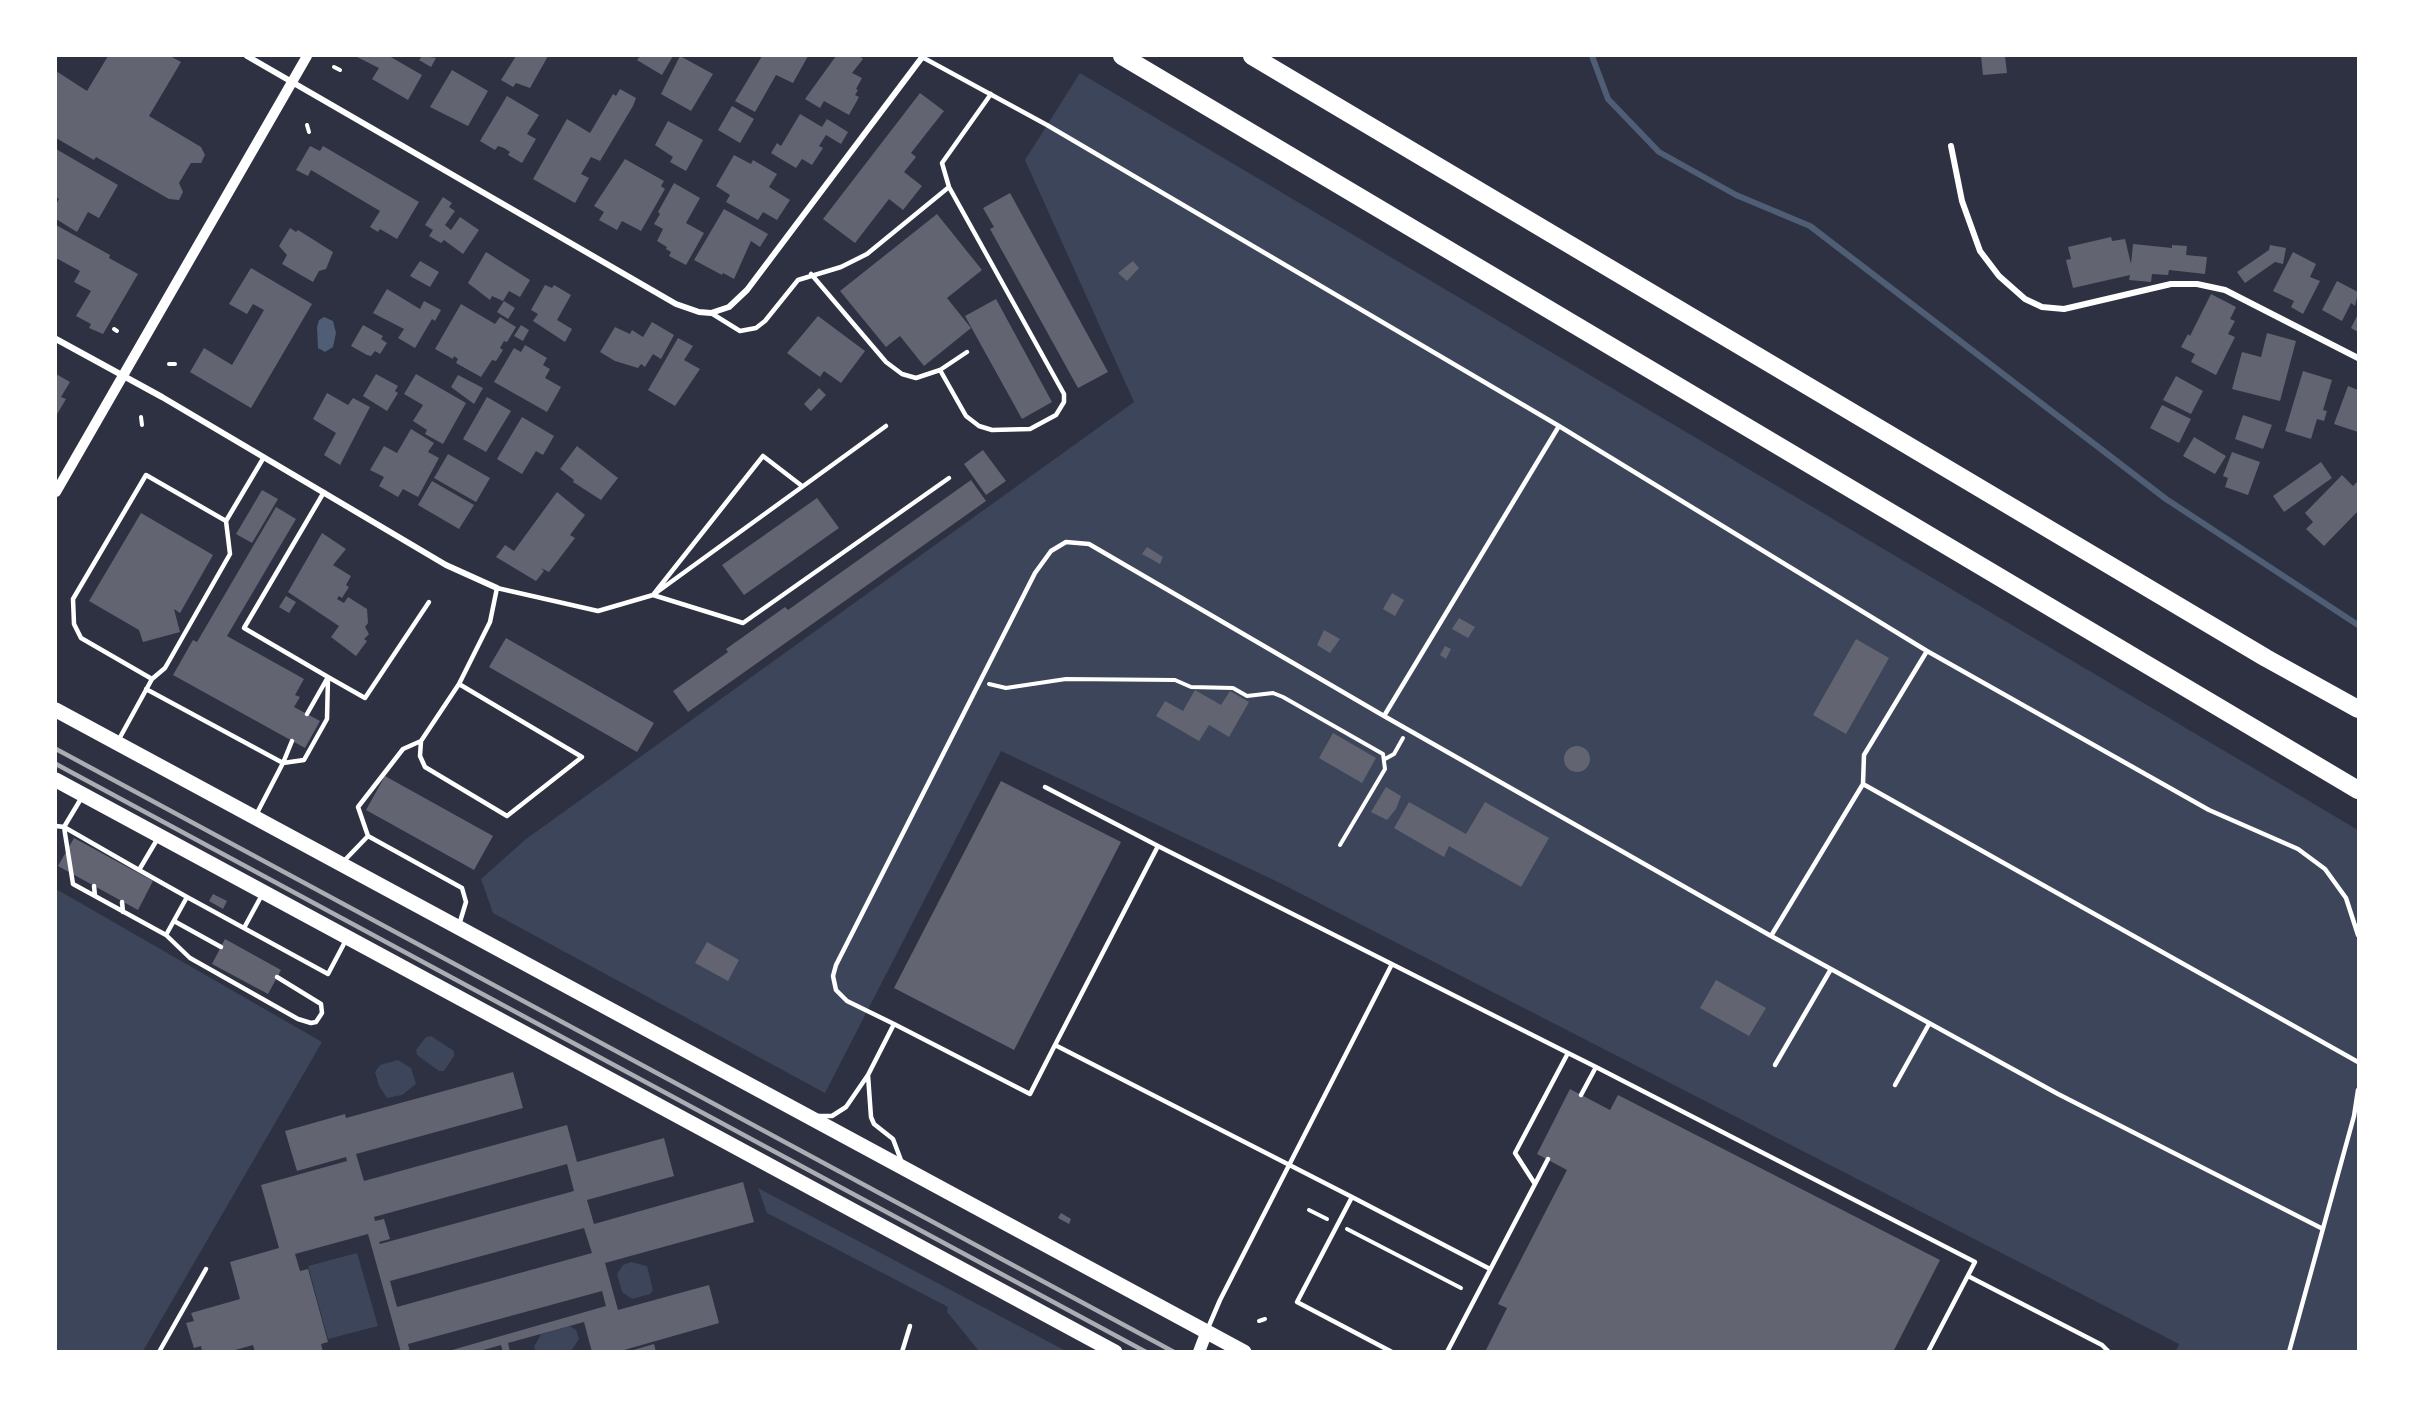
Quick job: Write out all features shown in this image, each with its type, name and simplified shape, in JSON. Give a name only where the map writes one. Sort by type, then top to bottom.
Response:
[{"type":"highway","points":[[1122,56],[2358,790]]},
{"type":"highway","points":[[1252,56],[2266,658],[2358,709]]},
{"type":"main road","points":[[56,710],[1244,1352]]},
{"type":"main road","points":[[56,780],[1115,1352]]},
{"type":"main road","points":[[1199,1352],[1208,1331]]},
{"type":"street","points":[[247,56],[676,304],[699,312],[711,313],[729,307],[747,290],[921,56]]},
{"type":"street","points":[[56,492],[307,56]]},
{"type":"street","points":[[1951,146],[1962,201],[1980,251],[1999,276],[2025,299],[2042,307],[2064,309],[2171,284],[2197,284],[2225,290],[2358,358]]},
{"type":"street","points":[[56,339],[264,457],[446,565],[497,588]]},
{"type":"lane","points":[[921,56],[991,94],[1559,426],[1927,651],[2209,810],[2298,849],[2325,869],[2346,898],[2358,935]]},
{"type":"lane","points":[[940,370],[966,416],[979,426],[992,430],[1030,429],[1056,415],[1064,402],[1064,394],[949,187],[942,163],[991,94]]},
{"type":"lane","points":[[711,313],[740,331],[756,328],[765,321],[798,280],[811,274],[841,267],[867,254],[949,187]]},
{"type":"lane","points":[[811,274],[886,362],[902,374],[916,378],[940,370],[967,352]]},
{"type":"lane","points":[[459,684],[582,757],[507,816],[425,767],[420,756],[421,741],[459,684],[490,622],[497,588],[598,611],[653,595],[886,426]]},
{"type":"lane","points":[[1383,716],[1559,426]]},
{"type":"lane","points":[[653,595],[763,456],[802,486]]},
{"type":"lane","points":[[117,743],[146,689],[152,679],[165,668],[230,554],[226,521],[264,457]]},
{"type":"lane","points":[[152,679],[81,638],[74,624],[73,599],[146,475],[226,521]]},
{"type":"lane","points":[[653,595],[743,623],[949,478]]},
{"type":"lane","points":[[324,492],[244,628],[365,698],[429,602]]},
{"type":"lane","points":[[1158,846],[1030,1094],[846,1000],[836,990],[833,976],[1035,573],[1051,551],[1066,543],[1089,544],[1383,716],[1929,1024],[2058,1094],[2323,1229]]},
{"type":"lane","points":[[1771,936],[1863,784],[1864,755],[1927,651]]},
{"type":"lane","points":[[307,714],[328,677]]},
{"type":"lane","points":[[146,689],[283,764],[304,760],[327,719],[328,677]]},
{"type":"lane","points":[[254,818],[283,764],[292,741]]},
{"type":"lane","points":[[421,741],[403,749],[358,807],[368,836],[462,888],[466,902],[458,928]]},
{"type":"lane","points":[[1863,784],[2358,1062]]},
{"type":"lane","points":[[1045,787],[1975,1262],[1928,1352]]},
{"type":"lane","points":[[83,794],[64,827],[73,884],[166,935],[190,958],[298,1019],[311,1023],[316,1022],[322,1013],[321,1004],[278,977]]},
{"type":"lane","points":[[56,826],[64,827],[91,845],[328,974],[348,937]]},
{"type":"lane","points":[[140,870],[159,836]]},
{"type":"lane","points":[[341,865],[368,836]]},
{"type":"lane","points":[[94,886],[95,896]]},
{"type":"lane","points":[[244,928],[264,892]]},
{"type":"lane","points":[[166,935],[188,897]]},
{"type":"lane","points":[[122,902],[123,912]]},
{"type":"lane","points":[[174,921],[221,947]]},
{"type":"lane","points":[[1208,1331],[1220,1300],[1392,964]]},
{"type":"lane","points":[[1775,1065],[1832,969]]},
{"type":"lane","points":[[808,1116],[832,1116],[846,1107],[868,1075],[894,1024]]},
{"type":"lane","points":[[1895,1085],[1929,1024]]},
{"type":"lane","points":[[1055,1045],[1490,1269]]},
{"type":"lane","points":[[1535,1184],[1515,1153],[1568,1053]]},
{"type":"lane","points":[[1581,1095],[1596,1067]]},
{"type":"lane","points":[[868,1075],[871,1117],[874,1124],[893,1139],[903,1167]]},
{"type":"lane","points":[[2289,1352],[2354,1116],[2358,1090]]},
{"type":"lane","points":[[1447,1352],[1548,1159]]},
{"type":"lane","points":[[1352,1197],[1297,1302],[1392,1352]]},
{"type":"lane","points":[[159,1352],[206,1269]]},
{"type":"lane","points":[[1968,1276],[2102,1344],[2109,1352]]},
{"type":"lane","points":[[902,1352],[910,1326]]},
{"type":"path","points":[[334,67],[340,70]]},
{"type":"path","points":[[307,125],[309,132]]},
{"type":"path","points":[[169,364],[175,364]]},
{"type":"path","points":[[141,417],[142,425]]},
{"type":"path","points":[[981,679],[993,686],[1006,688],[1066,679],[1175,680],[1191,687],[1233,688],[1247,696],[1273,693],[1383,754],[1384,769],[1340,845]]},
{"type":"path","points":[[1385,759],[1394,754],[1400,742]]},
{"type":"path","points":[[1309,1210],[1328,1220]]},
{"type":"path","points":[[1347,1229],[1461,1288]]},
{"type":"path","points":[[1259,1321],[1265,1319]]},
{"type":"shaded area","points":[[1080,73],[2358,830],[2358,1351],[2176,1351],[2179,1344],[1280,883],[1001,751],[825,1093],[493,913],[481,879],[526,839],[1134,402],[1025,160]]},
{"type":"shaded area","points":[[324,317],[333,321],[336,333],[333,347],[325,352],[318,348],[317,327],[319,320]]},
{"type":"shaded area","points":[[56,889],[322,1042],[143,1351],[56,1351]]},
{"type":"shaded area","points":[[431,1036],[454,1051],[454,1056],[444,1071],[439,1071],[417,1055],[416,1050],[426,1037]]},
{"type":"shaded area","points":[[398,1060],[411,1068],[416,1084],[402,1095],[387,1098],[379,1086],[375,1072],[380,1065]]},
{"type":"shaded area","points":[[758,1188],[1066,1351],[979,1351],[947,1312],[948,1307],[767,1213]]},
{"type":"shaded area","points":[[357,1253],[378,1326],[328,1339],[308,1266]]},
{"type":"shaded area","points":[[631,1262],[647,1266],[653,1290],[650,1294],[632,1299],[622,1292],[617,1274],[623,1265]]},
{"type":"shaded area","points":[[570,1326],[576,1330],[579,1339],[571,1351],[536,1351],[534,1347],[541,1334]]},
{"type":"building","points":[[108,56],[170,56],[181,62],[149,116],[201,147],[205,155],[201,163],[191,163],[179,183],[183,192],[179,200],[169,199],[96,157],[94,160],[56,138],[56,71],[87,91]]},
{"type":"building","points":[[355,56],[389,56],[422,75],[408,100],[372,79],[379,68]]},
{"type":"building","points":[[422,56],[436,58],[431,67],[419,60]]},
{"type":"building","points":[[516,56],[548,56],[530,88],[516,83],[513,87],[501,80]]},
{"type":"building","points":[[640,56],[673,56],[662,75],[637,60]]},
{"type":"building","points":[[680,56],[713,74],[691,111],[661,94]]},
{"type":"building","points":[[762,56],[808,56],[793,83],[776,75],[755,112],[735,101]]},
{"type":"building","points":[[836,56],[859,56],[863,59],[852,73],[862,78],[855,95],[859,97],[849,115],[824,101],[820,108],[805,99]]},
{"type":"building","points":[[1981,56],[2005,56],[2007,73],[1983,75]]},
{"type":"building","points":[[452,70],[488,91],[468,126],[430,107]]},
{"type":"building","points":[[620,89],[636,98],[633,106],[600,161],[591,157],[581,174],[589,178],[575,203],[533,179],[567,119],[590,133],[613,94],[616,96]]},
{"type":"building","points":[[920,93],[944,111],[911,153],[916,157],[904,172],[922,186],[903,210],[889,199],[855,243],[823,219]]},
{"type":"building","points":[[507,96],[539,115],[527,134],[536,139],[522,163],[508,155],[510,152],[504,148],[498,146],[495,150],[480,141]]},
{"type":"building","points":[[732,106],[754,119],[740,143],[718,130]]},
{"type":"building","points":[[800,114],[822,127],[827,119],[848,132],[841,144],[826,135],[819,146],[823,148],[812,165],[802,159],[796,168],[771,153],[777,143],[781,146]]},
{"type":"building","points":[[668,121],[703,140],[686,171],[670,162],[673,157],[655,145]]},
{"type":"building","points":[[310,146],[320,151],[323,146],[419,202],[397,239],[380,229],[378,232],[370,227],[380,211],[311,170],[308,176],[296,170]]},
{"type":"building","points":[[56,149],[118,185],[99,218],[88,212],[77,232],[56,219],[56,204],[59,199],[56,197]]},
{"type":"building","points":[[734,155],[751,164],[753,160],[777,174],[769,187],[790,200],[777,220],[763,212],[758,220],[726,202],[730,195],[716,186]]},
{"type":"building","points":[[625,159],[664,181],[661,186],[665,189],[641,231],[622,221],[617,230],[599,220],[604,212],[594,206]]},
{"type":"building","points":[[674,183],[700,198],[686,223],[704,233],[686,265],[669,256],[671,252],[666,249],[667,247],[657,241],[663,229],[654,224]]},
{"type":"building","points":[[1010,193],[1108,372],[1078,388],[990,229],[994,227],[983,208]]},
{"type":"building","points":[[443,197],[452,203],[449,207],[455,211],[445,225],[451,230],[460,217],[479,230],[463,254],[444,240],[441,243],[429,236],[433,230],[425,225]]},
{"type":"building","points":[[724,209],[768,234],[760,247],[751,241],[734,279],[694,260]]},
{"type":"building","points":[[937,214],[982,270],[947,298],[971,328],[924,366],[900,336],[886,347],[840,291]]},
{"type":"building","points":[[56,225],[110,255],[109,258],[138,274],[103,334],[89,328],[91,324],[76,316],[91,291],[74,282],[80,271],[56,258]]},
{"type":"building","points":[[290,228],[296,232],[298,230],[333,252],[326,269],[319,271],[313,282],[282,264],[287,255],[279,246]]},
{"type":"building","points":[[2111,237],[2112,241],[2125,239],[2131,264],[2133,244],[2172,248],[2172,245],[2187,246],[2186,255],[2207,257],[2205,274],[2169,270],[2168,275],[2152,274],[2151,282],[2129,280],[2130,275],[2073,288],[2066,260],[2071,259],[2068,247]]},
{"type":"building","points":[[2270,245],[2286,248],[2283,264],[2275,262],[2245,283],[2237,272],[2269,250]]},
{"type":"building","points":[[486,252],[530,280],[520,297],[509,291],[503,301],[492,296],[490,300],[468,283]]},
{"type":"building","points":[[2293,252],[2316,264],[2310,277],[2320,281],[2303,314],[2291,307],[2294,301],[2273,291]]},
{"type":"building","points":[[420,261],[439,272],[430,287],[410,276]]},
{"type":"building","points":[[1133,261],[1139,268],[1127,281],[1118,273]]},
{"type":"building","points":[[251,268],[312,304],[251,408],[190,372],[204,348],[232,365],[264,310],[253,304],[247,314],[229,304]]},
{"type":"building","points":[[2337,281],[2358,292],[2355,306],[2351,303],[2342,321],[2322,310]]},
{"type":"building","points":[[545,285],[552,288],[554,285],[571,295],[557,320],[572,329],[565,342],[533,321],[538,314],[531,310]]},
{"type":"building","points":[[387,289],[420,309],[424,301],[441,310],[435,321],[432,319],[415,348],[398,338],[404,329],[373,313]]},
{"type":"building","points":[[2211,294],[2236,307],[2230,319],[2235,321],[2228,334],[2235,337],[2216,375],[2191,362],[2195,354],[2181,347],[2188,334],[2190,336]]},
{"type":"building","points":[[996,299],[1052,402],[1022,419],[965,316]]},
{"type":"building","points":[[504,301],[515,308],[508,319],[497,312]]},
{"type":"building","points":[[461,304],[495,324],[500,317],[516,327],[507,342],[504,341],[500,348],[503,350],[496,361],[492,360],[481,377],[456,363],[458,359],[454,356],[453,359],[435,349]]},
{"type":"building","points":[[2358,314],[2358,332],[2351,328]]},
{"type":"building","points":[[818,316],[865,351],[841,383],[824,371],[820,377],[787,353]]},
{"type":"building","points":[[652,322],[674,335],[661,359],[653,354],[645,367],[641,364],[638,368],[615,361],[600,352],[615,327],[630,334],[632,330],[643,337]]},
{"type":"building","points":[[363,325],[383,336],[381,339],[387,343],[380,354],[375,351],[371,356],[367,355],[351,346]]},
{"type":"building","points":[[521,325],[529,330],[523,341],[514,336]]},
{"type":"building","points":[[2267,333],[2296,341],[2280,401],[2232,389],[2242,352],[2261,357]]},
{"type":"building","points":[[678,338],[693,346],[684,360],[700,369],[675,406],[648,390]]},
{"type":"building","points":[[525,345],[547,358],[543,365],[550,369],[545,378],[561,387],[547,412],[494,382],[514,348],[521,352]]},
{"type":"building","points":[[2303,371],[2332,380],[2323,410],[2327,411],[2324,421],[2317,419],[2311,439],[2285,431]]},
{"type":"building","points":[[56,374],[70,382],[61,397],[66,399],[56,416]]},
{"type":"building","points":[[376,374],[398,386],[395,391],[398,393],[387,411],[363,396]]},
{"type":"building","points":[[416,374],[466,403],[443,444],[425,434],[427,430],[413,421],[423,405],[404,394]]},
{"type":"building","points":[[458,375],[483,388],[474,404],[451,387]]},
{"type":"building","points":[[2176,376],[2203,391],[2191,414],[2163,400]]},
{"type":"building","points":[[2348,386],[2358,390],[2358,432],[2334,424]]},
{"type":"building","points":[[819,388],[826,395],[811,411],[804,404]]},
{"type":"building","points":[[327,393],[348,405],[353,398],[370,407],[340,465],[324,455],[336,433],[313,419]]},
{"type":"building","points":[[487,397],[511,411],[486,452],[463,439]]},
{"type":"building","points":[[2162,405],[2191,419],[2179,443],[2150,428]]},
{"type":"building","points":[[2243,415],[2272,425],[2263,449],[2235,439]]},
{"type":"building","points":[[522,417],[554,436],[543,455],[536,451],[522,474],[497,459]]},
{"type":"building","points":[[411,429],[434,443],[428,452],[439,458],[418,497],[403,489],[398,497],[379,486],[384,477],[370,470],[384,446],[397,453]]},
{"type":"building","points":[[2194,437],[2226,456],[2215,474],[2183,456]]},
{"type":"building","points":[[577,446],[618,478],[601,500],[573,482],[574,480],[560,469]]},
{"type":"building","points":[[983,450],[1006,481],[986,495],[964,464]]},
{"type":"building","points":[[2232,452],[2260,462],[2248,495],[2225,487],[2228,478],[2223,476]]},
{"type":"building","points":[[448,454],[490,478],[476,502],[434,478]]},
{"type":"building","points":[[2321,462],[2332,478],[2284,512],[2273,496]]},
{"type":"building","points":[[2342,475],[2353,486],[2358,481],[2358,511],[2324,546],[2306,529],[2313,522],[2305,513]]},
{"type":"building","points":[[971,480],[986,501],[688,712],[673,691],[728,652],[726,649],[785,607],[788,610]]},
{"type":"building","points":[[432,481],[474,505],[459,529],[418,505]]},
{"type":"building","points":[[262,490],[278,499],[252,543],[236,534]]},
{"type":"building","points":[[557,492],[585,515],[570,535],[575,538],[549,572],[541,568],[544,571],[536,581],[496,557],[505,545],[514,551]]},
{"type":"building","points":[[817,498],[839,528],[744,595],[722,565]]},
{"type":"building","points":[[276,507],[296,519],[227,636],[304,679],[295,695],[300,697],[294,707],[320,721],[305,748],[173,675],[193,640],[197,642]]},
{"type":"building","points":[[141,513],[213,555],[180,613],[174,609],[180,632],[143,642],[139,630],[89,601]]},
{"type":"building","points":[[322,533],[346,549],[333,565],[351,576],[346,585],[349,587],[342,598],[339,596],[337,599],[344,603],[348,597],[367,609],[368,623],[365,627],[369,634],[364,639],[367,641],[356,656],[331,637],[339,626],[288,592]]},
{"type":"building","points":[[1147,547],[1163,557],[1160,564],[1142,554]]},
{"type":"building","points":[[1392,593],[1404,600],[1395,616],[1383,609]]},
{"type":"building","points":[[286,596],[296,602],[289,613],[279,607]]},
{"type":"building","points":[[1459,618],[1475,627],[1468,638],[1452,629]]},
{"type":"building","points":[[1324,630],[1340,639],[1330,653],[1317,645]]},
{"type":"building","points":[[506,638],[654,723],[637,752],[489,667]]},
{"type":"building","points":[[1856,639],[1889,658],[1846,734],[1813,715]]},
{"type":"building","points":[[1445,646],[1451,649],[1446,659],[1440,655]]},
{"type":"building","points":[[1195,690],[1221,705],[1230,691],[1249,702],[1229,737],[1209,725],[1199,741],[1156,716],[1165,701],[1183,711]]},
{"type":"building","points":[[1333,733],[1376,758],[1362,783],[1319,758]]},
{"type":"building","points":[[1577,746],[1587,749],[1590,759],[1587,769],[1577,772],[1567,769],[1564,759],[1567,749]]},
{"type":"building","points":[[385,776],[493,836],[474,870],[366,810]]},
{"type":"building","points":[[1001,781],[1121,842],[1014,1050],[894,988]]},
{"type":"building","points":[[1386,787],[1401,796],[1396,809],[1387,820],[1371,812]]},
{"type":"building","points":[[1409,802],[1466,834],[1485,802],[1549,838],[1521,887],[1449,846],[1444,857],[1394,828]]},
{"type":"building","points":[[74,838],[153,881],[138,910],[58,866]]},
{"type":"building","points":[[213,894],[227,901],[223,909],[209,901]]},
{"type":"building","points":[[225,939],[281,970],[268,994],[212,964]]},
{"type":"building","points":[[707,942],[739,960],[728,981],[695,963]]},
{"type":"building","points":[[1716,980],[1766,1008],[1749,1036],[1700,1008]]},
{"type":"building","points":[[513,1072],[523,1108],[356,1154],[364,1181],[567,1125],[577,1162],[664,1138],[674,1176],[587,1200],[594,1224],[743,1182],[754,1222],[605,1263],[618,1310],[709,1285],[719,1323],[617,1352],[592,1352],[584,1322],[508,1343],[510,1352],[503,1352],[501,1345],[476,1352],[445,1352],[606,1306],[602,1291],[408,1344],[410,1352],[401,1352],[368,1234],[295,1254],[300,1271],[308,1269],[328,1342],[321,1344],[323,1352],[255,1352],[253,1345],[228,1352],[202,1352],[201,1346],[194,1348],[186,1323],[194,1321],[191,1313],[240,1299],[230,1262],[279,1248],[261,1185],[347,1161],[346,1157],[297,1171],[285,1131],[345,1114],[346,1118]],"holes":[[[567,1164],[574,1191],[380,1244],[379,1242],[390,1239],[384,1219],[375,1221],[374,1217]],[[584,1228],[592,1253],[397,1307],[390,1281]]]},
{"type":"building","points":[[1570,1089],[1610,1110],[1618,1095],[1940,1260],[1893,1352],[1485,1352],[1507,1308],[1498,1304],[1567,1170],[1537,1154]]},
{"type":"building","points":[[1061,1213],[1071,1219],[1069,1224],[1058,1218]]},
{"type":"building","points":[[654,1344],[656,1352],[630,1352],[630,1351]]},
{"type":"waterway","points":[[1592,56],[1608,99],[1659,152],[1736,195],[1810,226],[2166,499],[2358,625]]},
{"type":"railway","points":[[56,749],[1174,1352]]},
{"type":"railway","points":[[56,764],[1146,1352]]}]
